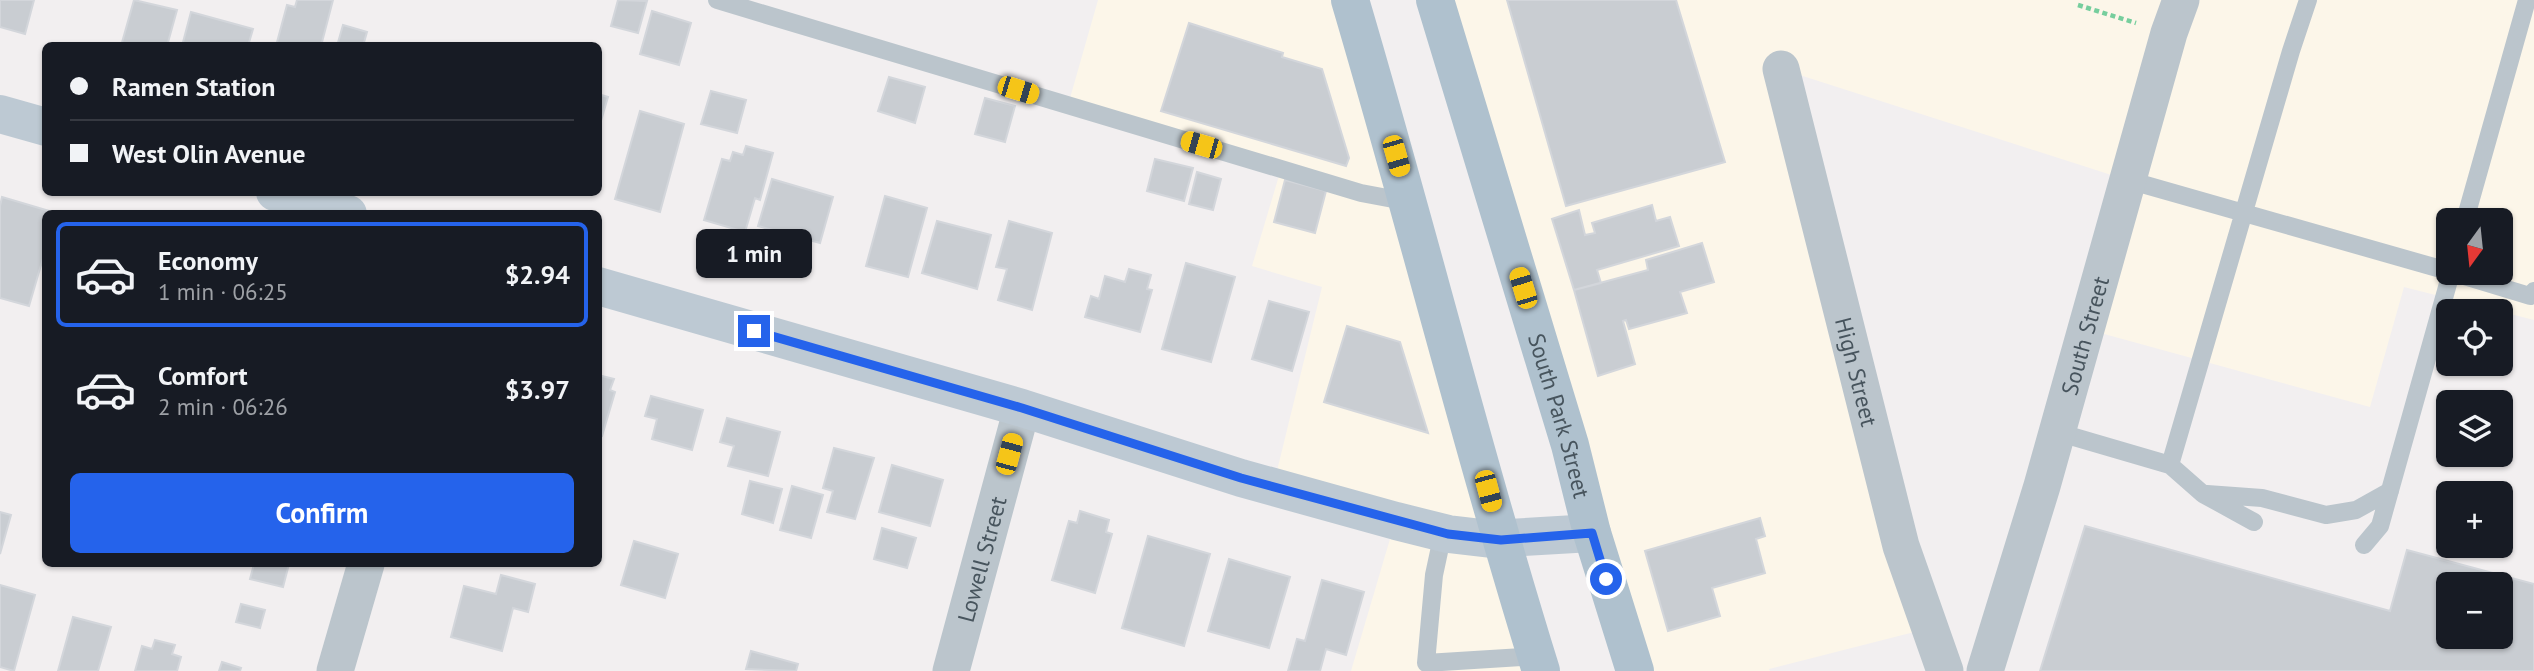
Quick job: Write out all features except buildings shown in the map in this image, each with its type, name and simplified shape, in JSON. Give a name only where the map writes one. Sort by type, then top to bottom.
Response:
[{"type":"main road","points":[[1350,0],[1409,202],[1501,540],[1539,663]]},
{"type":"main road","name":"South Park Street","points":[[1436,0],[1570,444],[1592,533],[1635,671]]},
{"type":"street","name":"South Street","points":[[1985,671],[2057,432],[2169,33],[2181,0]]},
{"type":"street","name":"High Street","points":[[1781,69],[1901,545],[1945,671]]},
{"type":"street","points":[[0,114],[42,126]]},
{"type":"street","points":[[288,196],[335,210]]},
{"type":"street","points":[[602,287],[1022,408],[1241,478],[1443,533],[1501,540],[1592,533]]},
{"type":"street","name":"Lowell Street","points":[[951,671],[1022,408]]},
{"type":"street","points":[[335,671],[365,567]]},
{"type":"lane","points":[[717,0],[1361,193],[1409,202]]},
{"type":"lane","points":[[2170,465],[2308,0]]},
{"type":"lane","points":[[2468,208],[2527,0]]},
{"type":"lane","points":[[2128,180],[2436,268]]},
{"type":"lane","points":[[2364,545],[2380,526],[2447,285]]},
{"type":"lane","points":[[2494,285],[2530,296],[2534,291]]},
{"type":"lane","points":[[2057,432],[2170,465],[2203,494],[2253,522]]},
{"type":"lane","points":[[2203,494],[2262,498],[2326,515],[2356,510],[2390,491]]},
{"type":"lane","points":[[1443,533],[1434,576],[1424,668],[1539,663]]},
{"type":"path","points":[[2078,5],[2137,23]]},
{"type":"shaded area","points":[[1098,0],[1350,0],[1541,671],[1351,671],[1395,522],[1273,487],[1322,287],[1252,266],[1281,169],[1068,105]]},
{"type":"shaded area","points":[[1434,0],[2534,0],[2534,320],[2513,315],[2513,299],[2451,299],[2404,287],[2370,407],[2086,329],[2127,180],[1781,69],[1930,628],[1769,669],[1770,671],[1633,671]]},
{"type":"route","points":[[754,331],[1022,408],[1241,478],[1396,522],[1468,538],[1501,540],[1592,533],[1606,579]]}]
